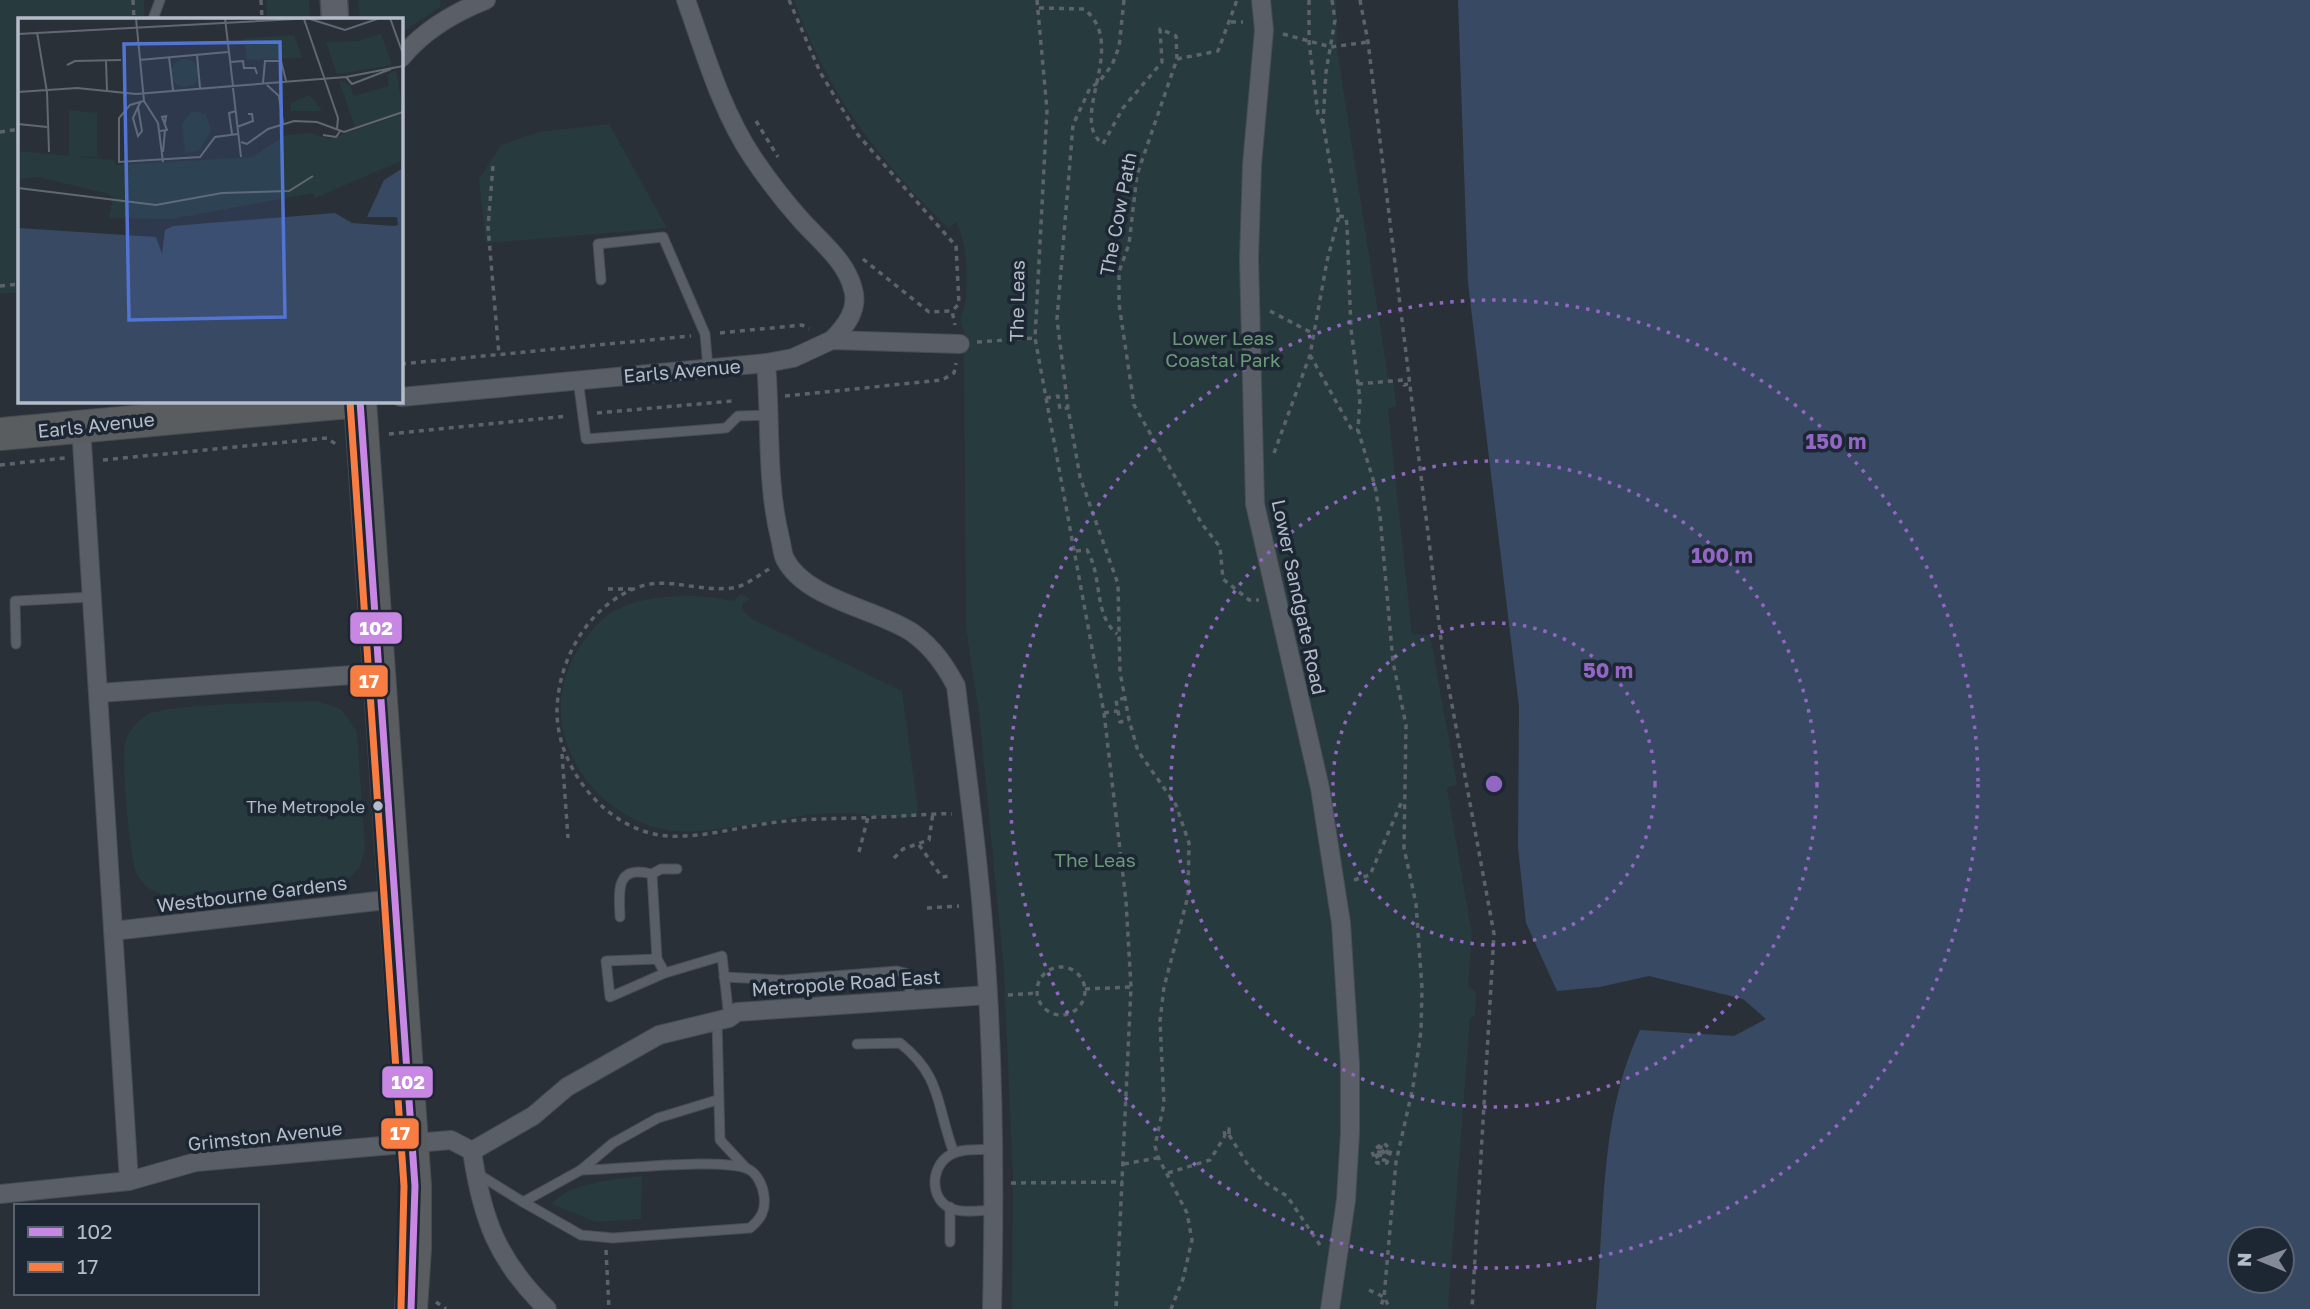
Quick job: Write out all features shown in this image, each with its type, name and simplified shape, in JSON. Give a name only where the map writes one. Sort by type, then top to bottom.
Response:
[{"type":"highway","name":"Earls Avenue","points":[[0,434],[81,427],[165,414],[345,402]]},
{"type":"highway","points":[[360,402],[423,1305]]},
{"type":"main road","points":[[334,0],[335,18]]},
{"type":"street","points":[[402,57],[453,14],[486,0]]},
{"type":"street","points":[[686,0],[721,99],[750,154],[773,187],[846,268],[855,291],[854,307],[847,325],[832,340]]},
{"type":"street","name":"Lower Sandgate Road","points":[[1261,0],[1264,30],[1251,188],[1249,300],[1255,504],[1320,788],[1336,886],[1350,1065],[1346,1200],[1331,1309]]},
{"type":"street","name":"Earls Avenue","points":[[402,397],[766,363],[813,351],[832,340],[960,344]]},
{"type":"street","points":[[766,363],[776,521],[785,560],[807,582],[847,604],[911,632],[944,663],[956,686],[988,995],[995,1181],[992,1309]]},
{"type":"street","points":[[81,427],[129,1181]]},
{"type":"street","points":[[99,693],[380,673]]},
{"type":"street","name":"Westbourne Gardens","points":[[113,931],[395,899]]},
{"type":"street","name":"Metropole Road East","points":[[472,1150],[533,1116],[567,1087],[659,1035],[737,1012],[910,998],[988,995]]},
{"type":"street","points":[[412,1143],[451,1140],[472,1150],[490,1232],[511,1269],[547,1309]]},
{"type":"street","name":"Grimston Avenue","points":[[0,1195],[129,1181],[196,1162],[412,1143]]},
{"type":"lane","points":[[153,18],[160,0]]},
{"type":"lane","points":[[601,280],[598,244],[663,237],[705,334],[708,368]]},
{"type":"lane","points":[[578,380],[580,415],[586,439],[726,428],[738,416],[768,415]]},
{"type":"lane","points":[[16,644],[15,601],[92,597]]},
{"type":"lane","points":[[620,917],[619,884],[624,876],[640,870],[652,874],[661,869],[677,869]]},
{"type":"lane","points":[[652,874],[657,959],[665,973]]},
{"type":"lane","points":[[476,1172],[581,1235],[605,1237],[750,1228],[761,1219],[765,1204],[759,1181],[720,1140],[717,1100],[723,1018],[722,956],[665,973],[610,997],[606,961],[657,959]]},
{"type":"lane","points":[[724,977],[783,980],[897,971],[909,974],[910,998]]},
{"type":"lane","points":[[857,1044],[900,1043],[924,1065],[937,1091],[954,1153]]},
{"type":"lane","points":[[523,1202],[580,1170],[613,1143],[658,1118],[717,1100]]},
{"type":"lane","points":[[994,1149],[954,1153],[943,1160],[936,1170],[934,1187],[943,1203],[955,1210],[994,1210]]},
{"type":"lane","points":[[580,1170],[709,1164],[746,1168]]},
{"type":"lane","points":[[950,1207],[950,1242]]},
{"type":"path","points":[[133,0],[134,18]]},
{"type":"path","points":[[261,0],[262,18]]},
{"type":"path","points":[[789,0],[820,72],[858,135],[956,246],[959,304],[952,311],[929,312],[858,255]]},
{"type":"path","name":"The Leas","points":[[1037,0],[1047,110],[1035,338],[1104,713],[1126,901],[1131,987],[1116,1309]]},
{"type":"path","points":[[1124,0],[1119,47],[1112,65],[1099,82],[1090,88],[1073,125],[1067,172],[1067,213],[1057,319],[1080,477],[1118,584],[1118,634],[1129,720],[1138,751],[1175,805],[1189,843],[1188,896],[1164,986],[1160,1021],[1164,1104],[1155,1146],[1187,1213],[1192,1240],[1183,1279],[1171,1309]]},
{"type":"path","points":[[1177,59],[1218,51],[1237,0]]},
{"type":"path","points":[[1309,0],[1309,42],[1318,114],[1323,123]]},
{"type":"path","points":[[1273,454],[1310,355],[1312,332],[1339,216],[1323,123],[1326,72],[1335,20],[1332,0]]},
{"type":"path","points":[[1360,0],[1368,42],[1408,384],[1449,698],[1494,934],[1472,1309]]},
{"type":"path","points":[[1039,9],[1074,7],[1084,9],[1092,15],[1101,40],[1099,82]]},
{"type":"path","name":"The Cow Path","points":[[1099,82],[1090,118],[1094,134],[1103,145],[1124,108],[1162,62],[1160,29],[1176,36],[1177,59],[1137,175],[1129,244],[1119,272],[1119,304],[1134,405],[1202,524],[1220,547],[1223,579],[1249,600],[1275,600]]},
{"type":"path","points":[[1282,33],[1331,47],[1368,42]]},
{"type":"path","points":[[749,110],[778,157]]},
{"type":"path","points":[[0,132],[18,130]]},
{"type":"path","points":[[493,166],[488,227],[499,355]]},
{"type":"path","points":[[1339,216],[1346,217],[1350,329],[1361,420],[1358,430],[1375,486],[1393,662],[1406,725],[1404,848],[1416,904],[1421,1031],[1413,1087],[1396,1162],[1384,1297],[1380,1309]]},
{"type":"path","points":[[0,286],[18,284]]},
{"type":"path","points":[[1249,300],[1312,332]]},
{"type":"path","points":[[383,439],[392,432],[942,380],[954,373],[960,344],[952,311]]},
{"type":"path","points":[[402,364],[802,326],[832,340]]},
{"type":"path","points":[[960,344],[1035,338]]},
{"type":"path","points":[[1310,355],[1342,418],[1352,430],[1358,430]]},
{"type":"path","points":[[1357,384],[1403,380],[1404,386],[1408,384]]},
{"type":"path","points":[[1045,398],[1058,396],[1060,409],[1068,408]]},
{"type":"path","points":[[0,465],[69,458],[84,463],[327,438],[339,448]]},
{"type":"path","points":[[1075,551],[1087,550],[1098,579],[1104,618],[1118,634]]},
{"type":"path","points":[[568,838],[557,699],[569,656],[593,619],[613,600],[654,582],[734,589],[785,560]]},
{"type":"path","points":[[608,589],[634,589]]},
{"type":"path","points":[[1125,698],[1116,700],[1120,722],[1129,720]]},
{"type":"path","points":[[1104,713],[1118,711]]},
{"type":"path","points":[[562,748],[570,770],[588,793],[634,826],[665,836],[715,833],[800,820],[971,813]]},
{"type":"path","points":[[1336,886],[1370,875],[1403,799]]},
{"type":"path","points":[[894,858],[903,849],[929,840],[933,813]]},
{"type":"path","points":[[859,852],[868,817]]},
{"type":"path","points":[[919,845],[942,877],[949,876]]},
{"type":"path","points":[[927,908],[959,906]]},
{"type":"path","points":[[1057,968],[1066,968],[1078,974],[1085,989],[1081,1004],[1066,1015],[1047,1010],[1038,993],[1042,977],[1057,968]]},
{"type":"path","points":[[1085,989],[1131,987]]},
{"type":"path","points":[[988,995],[1038,993]]},
{"type":"path","points":[[1168,1173],[1210,1160],[1227,1135],[1264,1182],[1287,1196],[1312,1237],[1336,1262]]},
{"type":"path","points":[[1381,1143],[1389,1146],[1391,1155],[1387,1163],[1377,1163],[1373,1159],[1372,1152],[1378,1152],[1381,1143]]},
{"type":"path","points":[[1124,1164],[1158,1157]]},
{"type":"path","points":[[995,1181],[1123,1182]]},
{"type":"path","points":[[605,1237],[609,1309]]},
{"type":"path","points":[[1369,1290],[1384,1297],[1390,1309]]},
{"type":"path","points":[[423,1305],[446,1309]]},
{"type":"green space","points":[[0,0],[144,0],[144,18],[18,18],[18,292],[0,294]]},
{"type":"green space","points":[[266,0],[309,0],[310,18],[267,18]]},
{"type":"green space","points":[[358,0],[439,0],[441,3],[440,7],[402,32],[402,18],[360,18]]},
{"type":"green space","name":"Lower Leas Coastal Park","points":[[794,0],[1336,0],[1337,49],[1388,377],[1394,384],[1396,406],[1388,409],[1412,634],[1430,635],[1457,784],[1447,788],[1472,934],[1468,986],[1476,992],[1475,1016],[1470,1018],[1448,1307],[1450,1309],[1012,1309],[1013,1179],[1004,969],[979,713],[966,628],[964,353],[970,349],[961,319],[966,298],[965,250],[956,222],[949,229],[900,177],[858,124],[822,66]]},
{"type":"green space","points":[[609,124],[667,228],[486,243],[479,179],[501,145],[539,132]]},
{"type":"green space","points":[[741,594],[750,599],[743,603],[742,610],[752,619],[902,691],[918,810],[915,817],[820,814],[715,830],[674,831],[657,828],[630,817],[607,801],[587,781],[572,758],[563,732],[561,705],[565,677],[578,650],[594,628],[614,611],[641,601],[689,596],[733,601]]},
{"type":"green space","points":[[316,701],[341,709],[357,732],[365,848],[360,867],[346,881],[328,886],[178,896],[161,894],[150,889],[138,876],[135,867],[125,791],[125,744],[136,724],[147,715],[178,708]]},
{"type":"green space","points":[[642,1176],[641,1219],[596,1222],[552,1204],[569,1191],[581,1187]]},
{"type":"water","points":[[1458,0],[2310,0],[2310,1309],[1596,1309],[1610,1132],[1627,1063],[1640,1030],[1734,1036],[1766,1019],[1743,999],[1649,976],[1600,987],[1557,991],[1526,923],[1518,847],[1519,707],[1468,283]]},
{"type":"transit line","name":"17","points":[[350,402],[404,1186],[401,1308]]},
{"type":"transit line","name":"102","points":[[360,402],[415,1186],[411,1309]]},
{"type":"place","name":"The Metropole","points":[[378,806]]}]
